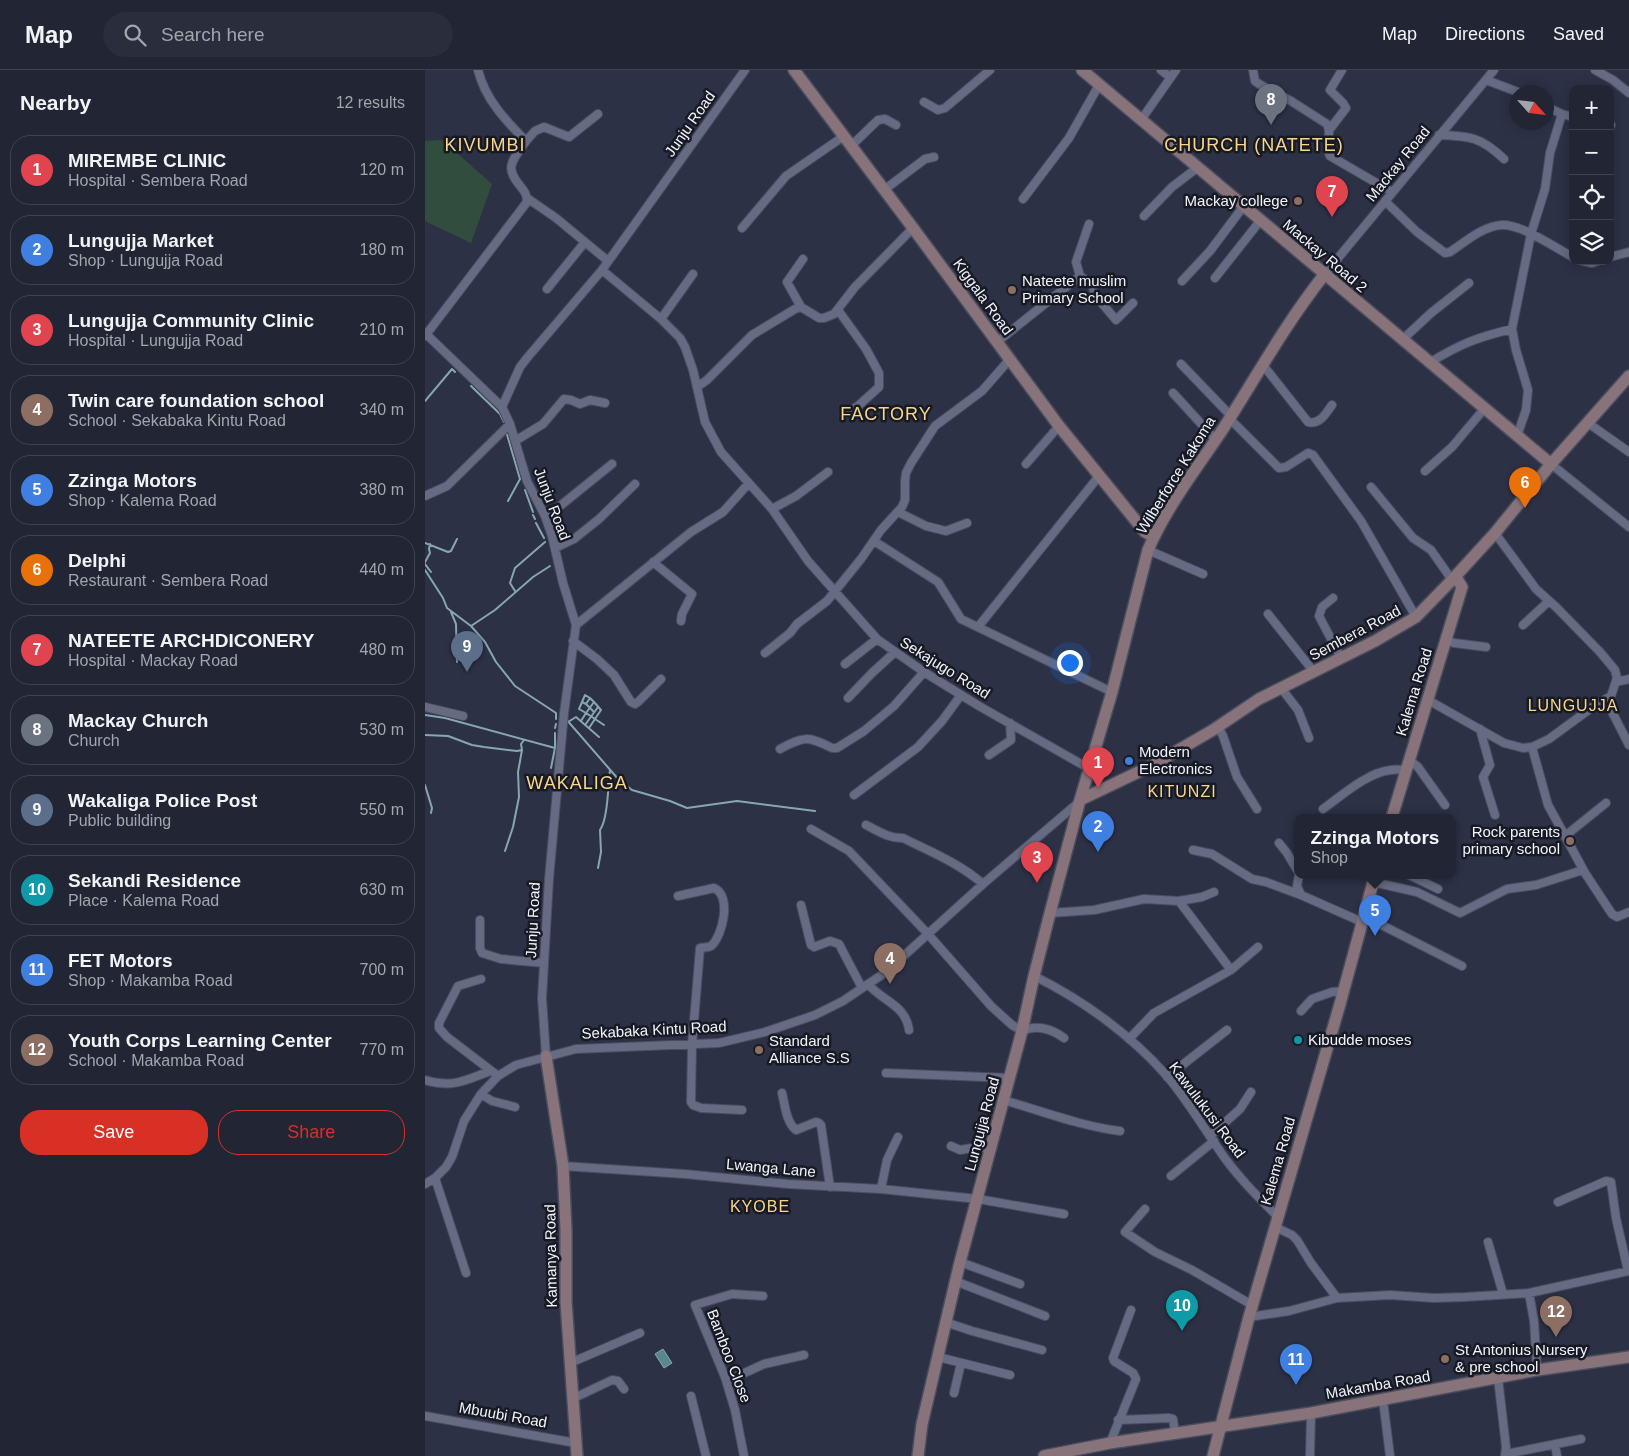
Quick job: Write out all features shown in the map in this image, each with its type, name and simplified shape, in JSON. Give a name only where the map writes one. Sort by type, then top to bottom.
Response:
[{"type":"street","points":[[478,70],[484,89],[497,108],[527,141]]},
{"type":"street","name":"Junju Road","points":[[546,1056],[542,998],[549,879],[564,713],[576,625],[545,516],[527,481],[510,424],[502,407],[520,367],[609,261],[745,70]]},
{"type":"street","name":"Kiggala Road","points":[[793,70],[913,228],[1059,426],[1145,532],[1154,537]]},
{"type":"street","points":[[924,102],[938,110],[945,108],[990,70]]},
{"type":"street","name":"Mackay Road 2","points":[[1082,70],[1551,464]]},
{"type":"street","points":[[1161,70],[1170,77]]},
{"type":"street","points":[[1141,120],[1176,70]]},
{"type":"street","points":[[1253,70],[1255,81],[1315,116],[1327,124],[1330,129]]},
{"type":"street","points":[[1343,70],[1330,90],[1346,108],[1330,129],[1327,151],[1330,156],[1392,192]]},
{"type":"street","name":"Mackay Road","points":[[1325,275],[1494,70]]},
{"type":"street","points":[[1595,70],[1613,80],[1629,93]]},
{"type":"street","points":[[1486,80],[1509,89]]},
{"type":"street","points":[[1023,199],[1069,138],[1099,85]]},
{"type":"street","points":[[1554,110],[1569,116]]},
{"type":"street","points":[[502,407],[425,334],[525,206],[526,193],[512,176],[511,171],[514,160],[527,141],[535,131],[544,127],[569,137],[598,114]]},
{"type":"street","points":[[1517,436],[1526,410],[1529,390],[1518,357],[1512,328],[1531,234],[1545,189],[1550,153],[1562,114]]},
{"type":"street","points":[[851,146],[878,120],[885,118],[896,125]]},
{"type":"street","points":[[1439,135],[1473,138],[1488,146],[1504,159]]},
{"type":"street","points":[[742,228],[786,176],[844,136]]},
{"type":"street","points":[[884,190],[925,158],[934,157]]},
{"type":"street","points":[[1144,216],[1172,187],[1197,168]]},
{"type":"street","points":[[527,198],[556,218],[609,261]]},
{"type":"street","points":[[1385,201],[1417,232],[1445,253],[1450,252],[1482,232],[1502,225],[1515,227],[1531,234],[1569,255]]},
{"type":"street","points":[[1182,281],[1210,251],[1243,207]]},
{"type":"street","points":[[1215,278],[1260,221]]},
{"type":"street","points":[[1089,224],[1076,262],[1080,276],[1093,284],[1095,295],[1116,320],[1133,303]]},
{"type":"street","points":[[803,259],[787,282],[801,307],[814,316],[831,317],[855,287],[913,228]]},
{"type":"street","points":[[547,289],[585,242]]},
{"type":"street","points":[[1614,257],[1629,252]]},
{"type":"street","name":"Sekajugo Road","points":[[602,270],[675,332],[685,347],[705,422],[731,465],[772,509],[808,561],[833,592],[877,639],[961,695],[1090,768]]},
{"type":"street","points":[[661,319],[693,274]]},
{"type":"street","name":"Wilberforce Kakoma","points":[[1080,800],[1112,692],[1148,550],[1154,537],[1297,310],[1325,275]]},
{"type":"street","points":[[997,342],[1080,276]]},
{"type":"street","points":[[1402,340],[1431,313],[1469,283]]},
{"type":"street","points":[[697,387],[707,380],[752,335],[801,307]]},
{"type":"street","points":[[838,310],[866,349],[879,373],[879,387],[858,406],[843,414]]},
{"type":"street","points":[[1429,363],[1472,339],[1512,328]]},
{"type":"street","points":[[765,653],[790,633],[797,624],[827,601],[881,530],[902,507],[905,500],[906,473],[935,426],[982,391],[1010,359]]},
{"type":"street","points":[[1181,364],[1279,468],[1286,467],[1308,453],[1313,455],[1361,521],[1416,617]]},
{"type":"street","points":[[1263,365],[1308,422],[1319,421],[1332,405]]},
{"type":"street","name":"Sembera Road","points":[[1080,800],[1151,766],[1259,699],[1375,641],[1416,617],[1495,534],[1551,464],[1629,376]]},
{"type":"street","points":[[1173,393],[1216,440]]},
{"type":"street","points":[[515,441],[543,424],[564,400],[571,400],[580,404],[591,400],[605,403]]},
{"type":"street","points":[[1425,471],[1452,447],[1484,409]]},
{"type":"street","points":[[1588,423],[1629,452]]},
{"type":"street","points":[[425,496],[447,486],[510,424]]},
{"type":"street","points":[[1026,464],[1059,426]]},
{"type":"street","points":[[545,516],[612,464]]},
{"type":"street","points":[[1551,464],[1629,527]]},
{"type":"street","points":[[772,509],[796,496],[828,472]]},
{"type":"street","points":[[978,627],[1099,476]]},
{"type":"street","points":[[576,625],[691,532],[723,512],[749,483]]},
{"type":"street","points":[[555,548],[574,539],[599,519],[635,484]]},
{"type":"street","points":[[1371,487],[1413,538],[1431,550],[1454,578]]},
{"type":"street","points":[[898,512],[927,526],[946,531],[967,523]]},
{"type":"street","points":[[1495,534],[1536,589],[1615,670],[1616,682],[1611,696],[1611,710],[1629,745]]},
{"type":"street","points":[[874,541],[938,582],[961,619],[1112,692]]},
{"type":"street","points":[[1148,550],[1203,574]]},
{"type":"street","points":[[653,562],[691,594],[681,621]]},
{"type":"street","name":"Kalema Road","points":[[1393,814],[1462,587],[1454,578]]},
{"type":"street","points":[[1333,598],[1322,607],[1319,616],[1341,658]]},
{"type":"street","points":[[1523,624],[1549,601]]},
{"type":"street","points":[[1268,614],[1313,672]]},
{"type":"street","points":[[845,664],[877,639]]},
{"type":"street","points":[[1446,640],[1454,643],[1486,647]]},
{"type":"street","points":[[573,641],[614,675],[631,702],[635,704],[661,679]]},
{"type":"street","points":[[848,698],[895,652]]},
{"type":"street","points":[[780,749],[798,740],[807,738],[837,748],[865,731],[894,706],[924,672]]},
{"type":"street","points":[[1616,682],[1629,679]]},
{"type":"street","points":[[1281,688],[1298,710],[1309,738]]},
{"type":"street","points":[[854,795],[918,747],[942,721],[961,695]]},
{"type":"street","points":[[1428,700],[1509,745],[1523,748],[1532,747],[1549,739],[1611,696]]},
{"type":"street","points":[[425,707],[463,716]]},
{"type":"street","points":[[989,755],[1011,740],[1010,724]]},
{"type":"street","points":[[1218,726],[1237,777],[1257,809]]},
{"type":"street","points":[[1479,729],[1490,765],[1483,780],[1495,815]]},
{"type":"street","points":[[1532,747],[1548,805],[1583,870],[1613,916],[1617,917],[1629,912]]},
{"type":"street","points":[[1323,809],[1371,776],[1408,765],[1418,767],[1445,805]]},
{"type":"street","name":"Sekabaka Kintu Road","points":[[425,1184],[435,1178],[453,1157],[464,1121],[481,1094],[498,1076],[516,1065],[576,1049],[719,1043],[765,1032],[815,1015],[843,1001],[886,972],[1080,800]]},
{"type":"street","name":"Lungujja Road","points":[[918,1456],[922,1424],[955,1281],[1022,1031],[1034,976],[1080,800]]},
{"type":"street","points":[[1565,836],[1606,803]]},
{"type":"street","points":[[866,825],[885,835],[903,838],[951,861],[967,870],[983,884]]},
{"type":"street","points":[[811,829],[849,851],[928,934],[991,1006],[1012,1025],[1022,1031],[1030,1027],[1045,1028],[1055,1031],[1064,1038]]},
{"type":"street","points":[[1279,843],[1294,866]]},
{"type":"street","points":[[1193,850],[1212,854],[1252,879],[1266,882],[1363,919],[1462,966]]},
{"type":"street","points":[[1377,879],[1417,892],[1459,913],[1507,889],[1536,885],[1583,870]]},
{"type":"street","points":[[1298,879],[1297,886],[1301,895]]},
{"type":"street","name":"Kalema Road","points":[[1213,1456],[1252,1305],[1344,991],[1374,879]]},
{"type":"street","points":[[1417,879],[1438,889]]},
{"type":"street","points":[[678,896],[714,888],[718,889],[725,902],[723,920],[714,942],[711,946],[700,948],[692,1044],[691,1099],[693,1105],[701,1108],[742,1110]]},
{"type":"street","points":[[1051,913],[1094,910],[1144,898],[1179,901],[1202,897],[1214,892]]},
{"type":"street","points":[[1179,901],[1231,970]]},
{"type":"street","points":[[801,905],[811,946],[814,947],[831,941],[839,944],[865,986],[901,1010],[908,1022],[909,1030]]},
{"type":"street","points":[[480,920],[480,948],[482,953],[501,959],[544,963]]},
{"type":"street","points":[[1129,1039],[1154,1013],[1231,970],[1258,947]]},
{"type":"street","name":"Kawulukusi Road","points":[[1034,976],[1086,1006],[1129,1039],[1167,1077],[1225,1159],[1276,1222],[1297,1240],[1337,1298]]},
{"type":"street","points":[[481,979],[458,986],[439,1023],[439,1028],[447,1037],[498,1076]]},
{"type":"street","points":[[1301,1010],[1312,999],[1332,992],[1344,991]]},
{"type":"street","points":[[1167,1077],[1227,1030]]},
{"type":"street","name":"Kamanya Road","points":[[546,1056],[563,1166],[566,1229],[566,1302],[577,1456]]},
{"type":"street","points":[[425,1080],[442,1085],[462,1082],[490,1071]]},
{"type":"street","points":[[886,1073],[1009,1078]]},
{"type":"street","points":[[1171,1176],[1212,1139],[1240,1109],[1251,1092]]},
{"type":"street","points":[[782,1093],[789,1122],[793,1128],[796,1130],[816,1122],[821,1125],[830,1187]]},
{"type":"street","points":[[481,1094],[492,1101],[515,1107]]},
{"type":"street","points":[[1003,1100],[1051,1113],[1085,1126],[1120,1131]]},
{"type":"street","points":[[881,1189],[887,1160],[898,1137]]},
{"type":"street","points":[[951,1146],[960,1150],[978,1147],[991,1149]]},
{"type":"street","name":"Lwanga Lane","points":[[563,1166],[788,1184],[881,1189],[978,1199],[1064,1214]]},
{"type":"street","points":[[435,1178],[466,1273]]},
{"type":"street","points":[[1249,1317],[1289,1311],[1337,1298],[1390,1295],[1435,1298],[1529,1293],[1629,1271],[1616,1218],[1611,1182],[1605,1181],[1558,1202]]},
{"type":"street","points":[[1145,1209],[1125,1232],[1155,1252],[1192,1270],[1252,1305]]},
{"type":"street","points":[[1487,1242],[1503,1294]]},
{"type":"street","points":[[960,1262],[1020,1284]]},
{"type":"street","points":[[955,1281],[1045,1316]]},
{"type":"street","points":[[1529,1293],[1534,1321],[1537,1370]]},
{"type":"street","name":"Bamboo Close","points":[[744,1456],[727,1381],[695,1305],[732,1294],[763,1296]]},
{"type":"street","points":[[1110,1443],[1136,1376],[1114,1361],[1113,1356],[1131,1310]]},
{"type":"street","points":[[945,1322],[1042,1350]]},
{"type":"street","points":[[570,1364],[640,1333]]},
{"type":"street","points":[[727,1381],[764,1364],[804,1356]]},
{"type":"street","name":"Makamba Road","points":[[1044,1456],[1110,1443],[1311,1413],[1537,1370],[1629,1357]]},
{"type":"street","points":[[938,1358],[1010,1375]]},
{"type":"street","points":[[954,1393],[961,1363]]},
{"type":"street","points":[[1498,1378],[1505,1455],[1581,1439]]},
{"type":"street","points":[[572,1399],[612,1380],[618,1382],[624,1389]]},
{"type":"street","points":[[691,1396],[706,1456]]},
{"type":"street","points":[[1383,1400],[1390,1456]]},
{"type":"street","points":[[1310,1456],[1311,1413]]},
{"type":"street","name":"Mbuubi Road","points":[[425,1416],[576,1443]]},
{"type":"street","points":[[1119,1420],[1169,1418],[1173,1419],[1175,1433]]},
{"type":"street","points":[[1555,1444],[1557,1456]]},
{"type":"shaded area","points":[[442,140],[492,184],[471,243],[425,221],[425,141]]},
{"type":"shaded area","points":[[663,1349],[672,1363],[664,1368],[655,1354]]},
{"type":"waterway","points":[[425,401],[452,369],[455,372]]},
{"type":"waterway","points":[[471,386],[500,414],[504,422]]},
{"type":"waterway","points":[[506,431],[520,479],[508,501]]},
{"type":"waterway","points":[[525,490],[533,512]]},
{"type":"waterway","points":[[533,515],[535,519]]},
{"type":"waterway","points":[[536,523],[544,538]]},
{"type":"waterway","points":[[425,543],[448,552],[451,551],[457,539]]},
{"type":"waterway","points":[[515,591],[510,583],[515,568],[545,542]]},
{"type":"waterway","points":[[425,562],[430,553],[430,544]]},
{"type":"waterway","points":[[425,564],[431,572]]},
{"type":"waterway","points":[[471,626],[495,610],[533,577],[550,566]]},
{"type":"waterway","points":[[425,570],[443,598],[447,608],[471,626],[485,642],[496,662],[515,686],[556,713],[556,719]]},
{"type":"waterway","points":[[451,612],[456,624],[457,662]]},
{"type":"waterway","points":[[586,704],[582,702],[585,695],[590,698]]},
{"type":"waterway","points":[[594,702],[590,698],[586,704],[594,712]]},
{"type":"waterway","points":[[582,702],[579,709],[586,713],[594,702],[601,710],[589,728]]},
{"type":"waterway","points":[[585,725],[598,707]]},
{"type":"waterway","points":[[581,721],[586,713],[604,725]]},
{"type":"waterway","points":[[425,715],[445,718],[555,748],[555,733]]},
{"type":"waterway","points":[[568,722],[576,717],[599,737]]},
{"type":"waterway","points":[[566,719],[619,780],[632,790],[687,808],[737,801],[815,811]]},
{"type":"waterway","points":[[555,728],[556,724]]},
{"type":"waterway","points":[[425,735],[448,736],[472,745],[484,747],[522,750]]},
{"type":"waterway","points":[[505,851],[513,827],[519,797],[518,772],[522,750],[521,744],[524,740]]},
{"type":"waterway","points":[[551,768],[555,748]]},
{"type":"waterway","points":[[598,868],[601,852],[600,830],[605,818],[610,770]]},
{"type":"waterway","points":[[425,785],[432,808],[431,813]]},
{"type":"place","name":"Mackay Church","points":[[1271,125]]},
{"type":"place","name":"Mackay college","points":[[1298,201]]},
{"type":"place","name":"NATEETE ARCHDICONERY","points":[[1332,217]]},
{"type":"place","name":"Nateete muslim Primary School","points":[[1012,290]]},
{"type":"place","name":"Delphi","points":[[1525,508]]},
{"type":"place","name":"Wakaliga Police Post","points":[[467,672]]},
{"type":"place","name":"Modern Electronics","points":[[1129,761]]},
{"type":"place","name":"MIREMBE CLINIC","points":[[1098,788]]},
{"type":"place","name":"Rock parents primary school","points":[[1570,841]]},
{"type":"place","name":"Lungujja Market","points":[[1098,852]]},
{"type":"place","name":"Lungujja Community Clinic","points":[[1037,883]]},
{"type":"place","name":"Zzinga Motors","points":[[1375,936]]},
{"type":"place","name":"Twin care foundation school","points":[[890,984]]},
{"type":"place","name":"Kibudde moses","points":[[1298,1040]]},
{"type":"place","name":"Standard Alliance S.S","points":[[759,1050]]},
{"type":"place","name":"Sekandi Residence","points":[[1182,1331]]},
{"type":"place","name":"Youth Corps Learning Center","points":[[1556,1337]]},
{"type":"place","name":"St Antonius Nursery & pre school","points":[[1445,1359]]},
{"type":"place","name":"FET Motors","points":[[1296,1385]]},
{"type":"district","name":"KIVUMBI","points":[[485,145]]},
{"type":"district","name":"CHURCH (NATETE)","points":[[1254,145]]},
{"type":"district","name":"FACTORY","points":[[886,414]]},
{"type":"district","name":"LUNGUJJA","points":[[1573,705]]},
{"type":"district","name":"WAKALIGA","points":[[577,783]]},
{"type":"district","name":"KITUNZI","points":[[1182,791]]},
{"type":"district","name":"KYOBE","points":[[760,1206]]}]
